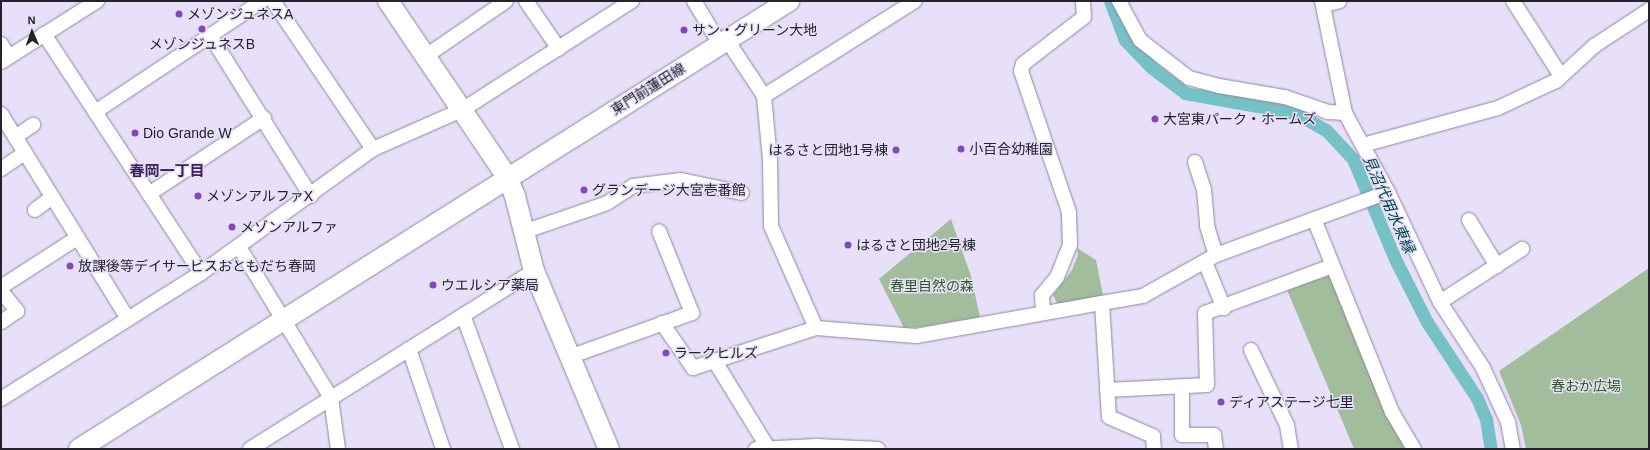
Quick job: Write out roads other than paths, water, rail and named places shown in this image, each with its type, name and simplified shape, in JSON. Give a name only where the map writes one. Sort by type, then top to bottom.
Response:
[{"type":"main road","points":[[388,1],[507,177],[515,196],[534,271],[609,449]]},
{"type":"main road","name":"東門前蓮田線","points":[[79,449],[507,177],[789,1]]},
{"type":"street","points":[[1,44],[5,59],[97,1]]},
{"type":"street","points":[[95,112],[262,1]]},
{"type":"street","points":[[273,1],[373,149]]},
{"type":"street","points":[[426,56],[506,1]]},
{"type":"street","points":[[526,1],[559,49]]},
{"type":"street","points":[[1,399],[201,273],[311,196],[373,149],[462,110],[632,1]]},
{"type":"street","points":[[694,1],[764,96],[770,160],[771,226],[816,328]]},
{"type":"street","points":[[764,96],[915,1]]},
{"type":"street","points":[[1043,313],[1042,295],[1057,277],[1070,244],[1069,212],[1021,72],[1023,64],[1084,17],[1083,1]]},
{"type":"street","points":[[1119,1],[1140,40],[1189,78],[1285,97],[1328,112],[1345,113]]},
{"type":"street","points":[[1340,1],[1323,3],[1345,113],[1363,145],[1384,194],[1440,302],[1483,368],[1508,422],[1513,449]]},
{"type":"street","points":[[1513,1],[1561,76]]},
{"type":"street","points":[[1363,145],[1498,108],[1561,76],[1594,46],[1649,10]]},
{"type":"street","points":[[44,34],[201,273]]},
{"type":"street","points":[[210,36],[264,118],[311,196]]},
{"type":"street","points":[[2,116],[128,319]]},
{"type":"street","points":[[149,194],[264,118]]},
{"type":"street","points":[[15,137],[33,125]]},
{"type":"street","points":[[1,169],[25,153]]},
{"type":"street","points":[[1195,162],[1204,189],[1211,259],[1224,308]]},
{"type":"street","points":[[523,232],[608,203],[633,186],[681,180],[742,193]]},
{"type":"street","points":[[662,323],[693,368],[716,362],[816,328],[916,336],[1102,304],[1143,296],[1211,259],[1384,194]]},
{"type":"street","points":[[35,210],[52,197]]},
{"type":"street","points":[[1314,220],[1392,412],[1414,449]]},
{"type":"street","points":[[1469,220],[1497,266]]},
{"type":"street","points":[[569,356],[692,313],[659,231]]},
{"type":"street","points":[[1,287],[77,238]]},
{"type":"street","points":[[238,247],[331,398],[338,449]]},
{"type":"street","points":[[1440,302],[1522,249]]},
{"type":"street","points":[[1108,390],[1207,385],[1205,313],[1224,308],[1332,266]]},
{"type":"street","points":[[253,448],[534,271]]},
{"type":"street","points":[[1,291],[17,311],[1,322]]},
{"type":"street","points":[[1102,304],[1109,417],[1153,436],[1154,449]]},
{"type":"street","points":[[463,316],[512,449]]},
{"type":"street","points":[[409,349],[443,449]]},
{"type":"street","points":[[1251,350],[1287,425],[1291,449]]},
{"type":"street","points":[[716,362],[762,448],[878,449]]},
{"type":"street","points":[[1182,386],[1182,435],[1214,435],[1216,449]]},
{"type":"waterway","name":"見沼代用水東縁","points":[[1110,1],[1125,40],[1151,67],[1185,93],[1296,113],[1326,130],[1353,159],[1395,259],[1427,322],[1477,398],[1486,419],[1491,449]]},
{"type":"place","name":"メゾンジュネスA","points":[[179,14]]},
{"type":"place","name":"メゾンジュネスB","points":[[202,29]]},
{"type":"place","name":"サン・グリーン大地","points":[[684,30]]},
{"type":"place","name":"大宮東パーク・ホームズ","points":[[1155,119]]},
{"type":"place","name":"Dio Grande W","points":[[135,133]]},
{"type":"place","name":"小百合幼稚園","points":[[961,149]]},
{"type":"place","name":"はるさと団地1号棟","points":[[896,150]]},
{"type":"place","name":"グランデージ大宮壱番館","points":[[584,190]]},
{"type":"place","name":"メゾンアルファX","points":[[198,196]]},
{"type":"place","name":"メゾンアルファ","points":[[232,227]]},
{"type":"place","name":"はるさと団地2号棟","points":[[848,245]]},
{"type":"place","name":"放課後等デイサービスおともだち春岡","points":[[70,266]]},
{"type":"place","name":"ウエルシア薬局","points":[[433,285]]},
{"type":"place","name":"ラークヒルズ","points":[[666,353]]},
{"type":"place","name":"ディアステージ七里","points":[[1221,402]]},
{"type":"district","name":"春岡一丁目","points":[[167,171]]},
{"type":"park label","name":"春里自然の森","points":[[932,286]]},
{"type":"park label","name":"春おか広場","points":[[1586,386]]}]
